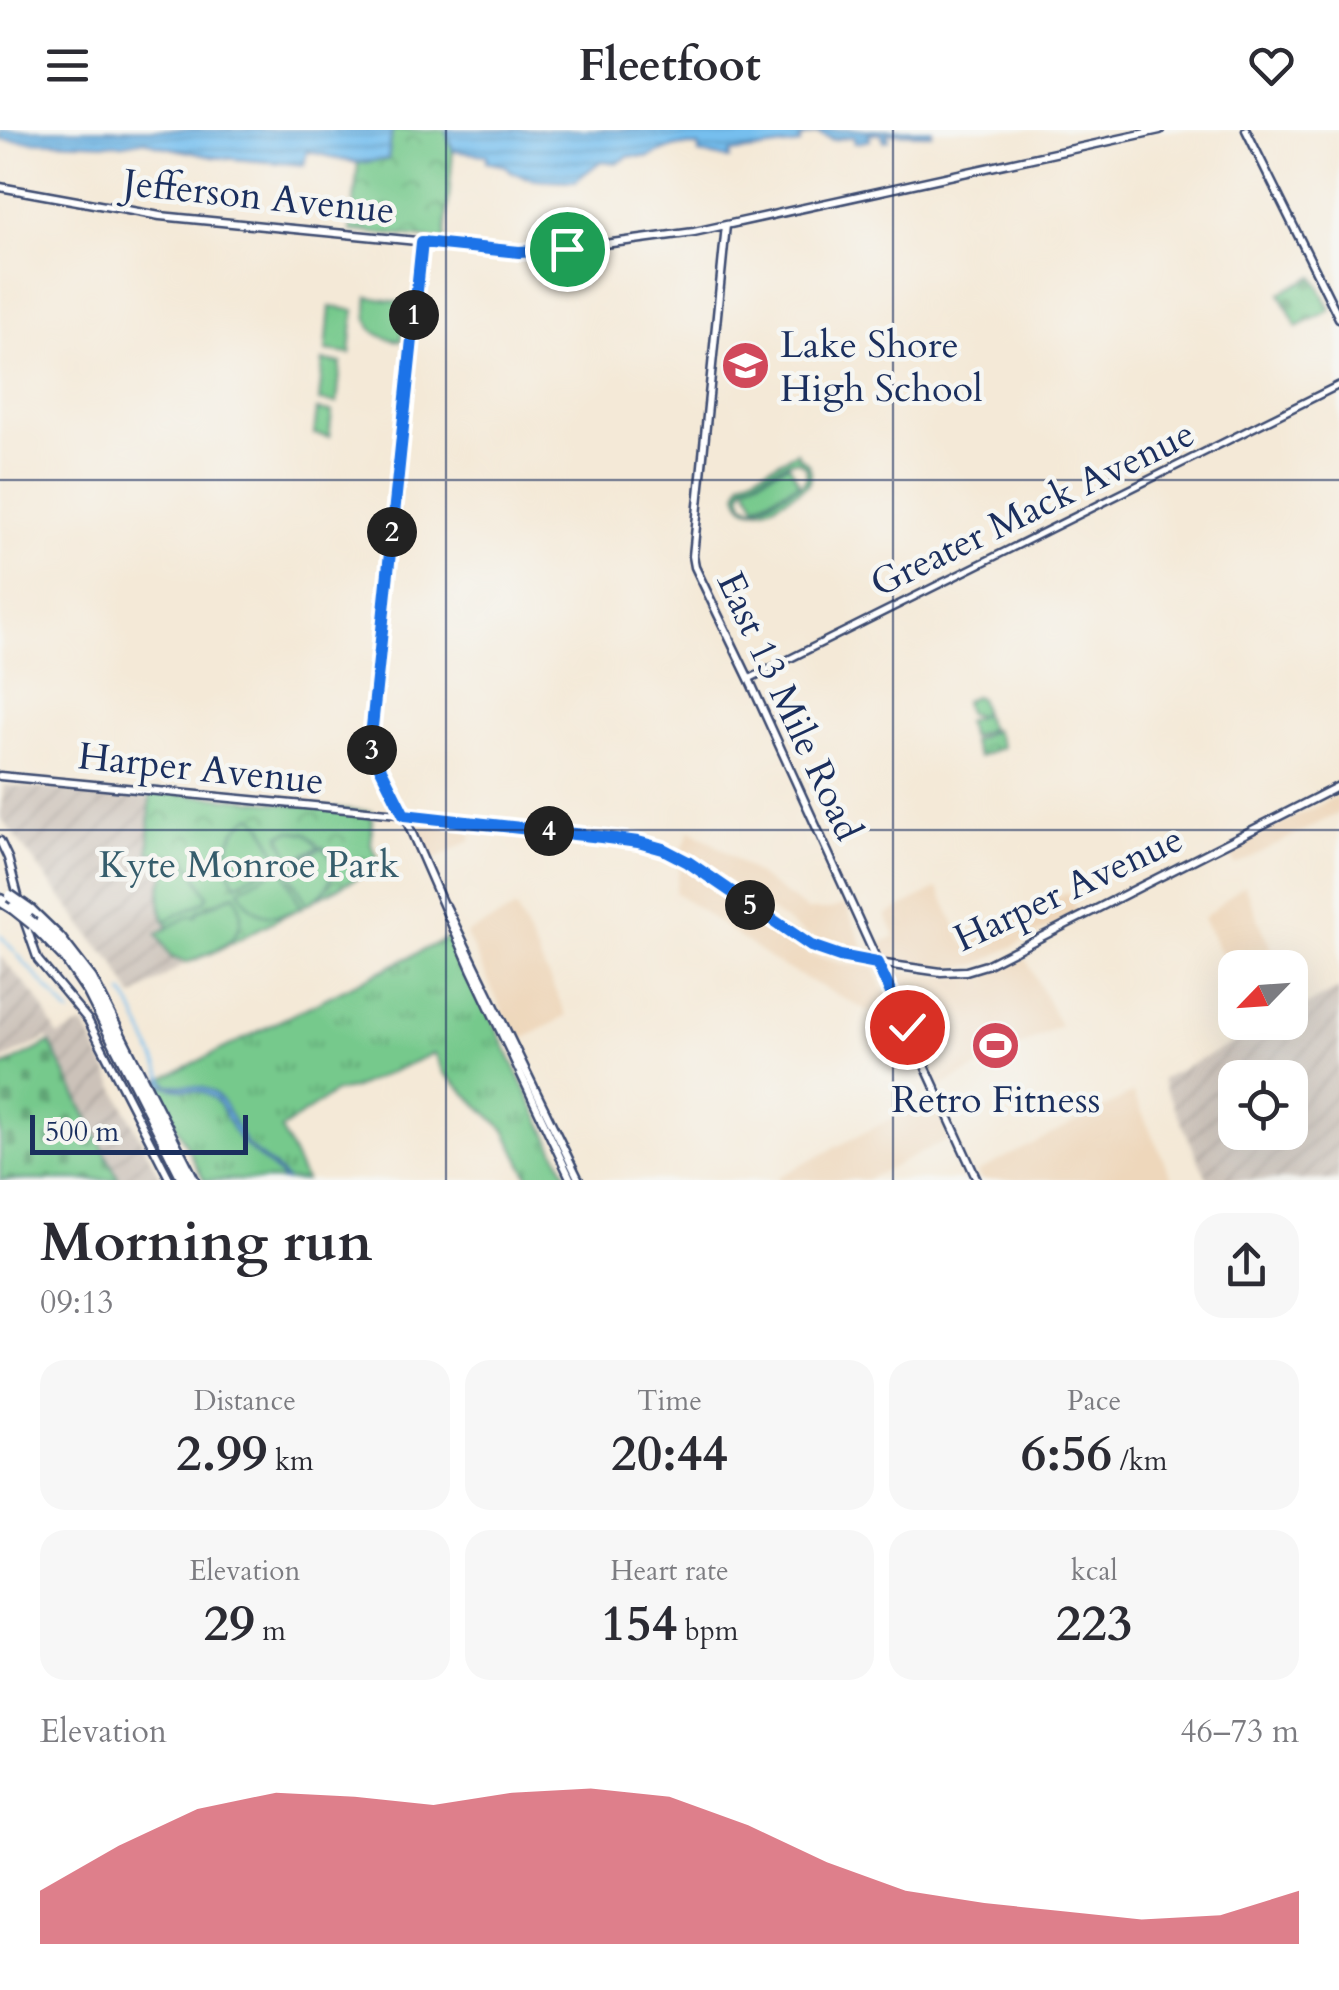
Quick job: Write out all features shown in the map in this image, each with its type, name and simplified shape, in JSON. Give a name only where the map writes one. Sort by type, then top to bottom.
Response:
[{"type":"highway","points":[[6,899],[30,910],[60,939],[91,979],[194,1180]]},
{"type":"highway","points":[[6,899],[66,958],[89,992],[184,1180]]},
{"type":"main road","name":"Jefferson Avenue","points":[[0,187],[160,216],[539,252],[662,238],[1160,130]]},
{"type":"main road","points":[[1246,130],[1339,318]]},
{"type":"main road","name":"East 13 Mile Road","points":[[726,225],[693,556],[697,572],[977,1180]]},
{"type":"main road","name":"Harper Avenue","points":[[0,776],[638,842],[688,862],[811,946],[877,963],[949,972],[983,966],[1339,786]]},
{"type":"main road","points":[[404,815],[510,1052],[575,1178]]},
{"type":"main road","points":[[0,841],[34,951],[88,1020],[170,1180]]},
{"type":"main road","points":[[468,957],[472,968],[478,968]]},
{"type":"main road","points":[[468,957],[478,968],[510,1034],[575,1178]]},
{"type":"main road","points":[[491,1011],[497,1012],[510,1034]]},
{"type":"main road","points":[[510,1052],[513,1048],[522,1060]]},
{"type":"main road","points":[[532,1097],[541,1111],[545,1109]]},
{"type":"street","points":[[404,815],[374,755],[371,737],[422,242]]},
{"type":"street","name":"Greater Mack Avenue","points":[[749,679],[1339,386]]},
{"type":"shaded area","points":[[4,785],[150,798],[149,852],[185,857],[163,878],[159,900],[168,927],[157,933],[171,957],[187,962],[133,997],[113,961],[0,817]]},
{"type":"shaded area","points":[[1339,795],[1339,813],[1235,865],[1228,851]]},
{"type":"shaded area","points":[[412,824],[471,830],[471,840],[430,862]]},
{"type":"shaded area","points":[[690,830],[807,910],[828,910],[845,904],[867,954],[828,945],[803,933],[682,850]]},
{"type":"shaded area","points":[[680,864],[809,954],[874,968],[889,1001],[868,1011],[776,963],[675,892]]},
{"type":"shaded area","points":[[1244,885],[1272,950],[1219,950],[1203,918]]},
{"type":"shaded area","points":[[938,888],[964,944],[1068,892],[1077,913],[977,965],[952,969],[880,959],[874,946],[895,936],[886,915]]},
{"type":"shaded area","points":[[516,908],[567,1016],[517,1042],[466,934]]},
{"type":"shaded area","points":[[1022,951],[1060,1026],[938,1088],[886,970],[961,976],[985,970]]},
{"type":"shaded area","points":[[0,956],[38,999],[58,1036],[84,1025],[161,1180],[119,1180],[47,1038],[0,1061]]},
{"type":"shaded area","points":[[1339,989],[1339,1180],[1208,1180],[1161,1079],[1239,1040],[1308,1040],[1308,1005]]},
{"type":"shaded area","points":[[1133,1093],[1173,1180],[981,1180],[977,1172]]},
{"type":"shaded area","points":[[933,1097],[951,1138],[866,1180],[777,1180],[776,1178]]},
{"type":"green space","points":[[392,130],[446,130],[453,151],[445,240],[351,231],[358,163],[388,159]]},
{"type":"green space","points":[[1314,276],[1331,310],[1297,327],[1280,293]]},
{"type":"green space","points":[[368,297],[404,303],[401,341],[383,337],[372,329],[367,316]]},
{"type":"green space","points":[[330,307],[354,310],[350,354],[326,351]]},
{"type":"green space","points":[[323,361],[341,363],[337,403],[319,401]]},
{"type":"green space","points":[[317,410],[332,412],[329,437],[314,434]]},
{"type":"green space","points":[[797,452],[810,470],[806,486],[778,503],[757,509],[741,503],[737,493],[742,481]],"holes":[[[790,461],[806,467],[803,483],[758,507],[744,503],[741,494],[745,484]]]},
{"type":"green space","points":[[789,464],[799,483],[756,505],[746,485]]},
{"type":"green space","points":[[979,698],[983,711],[980,715],[983,714],[990,729],[971,737],[965,722],[978,716],[967,713],[964,701]]},
{"type":"green space","points":[[994,730],[1002,747],[978,757],[971,741]]},
{"type":"green space","name":"Kyte Monroe Park","points":[[150,791],[373,812],[371,845],[382,865],[212,953],[187,962],[171,957],[157,934],[168,927],[161,907],[161,888],[168,871],[183,857],[149,853]]},
{"type":"green space","points":[[252,816],[262,825],[278,856],[275,863],[236,884],[228,865],[229,846],[237,829]]},
{"type":"green space","points":[[291,831],[307,833],[319,847],[291,859],[280,835]]},
{"type":"green space","points":[[323,847],[332,863],[331,879],[322,893],[307,904],[289,871],[290,865]]},
{"type":"green space","points":[[185,857],[208,896],[165,921],[160,902],[162,884],[170,869]]},
{"type":"green space","points":[[277,869],[284,871],[301,908],[282,915],[265,915],[251,906],[239,889]]},
{"type":"green space","points":[[235,894],[241,916],[231,940],[191,961],[171,957],[157,934]]},
{"type":"green space","points":[[452,936],[569,1180],[530,1180],[505,1130],[443,1072],[434,1053],[352,1089],[335,1092],[281,1129],[305,1180],[204,1180],[154,1083]]},
{"type":"green space","points":[[50,1043],[119,1180],[0,1180],[0,1068]]},
{"type":"water","points":[[0,130],[392,130],[388,159],[358,163],[307,151],[304,165],[213,157],[146,140],[122,144],[0,140]]},
{"type":"water","points":[[446,130],[932,130],[931,134],[887,133],[889,140],[884,141],[881,133],[869,134],[870,140],[855,143],[853,136],[833,140],[818,133],[800,138],[800,144],[730,153],[730,159],[699,153],[699,146],[675,146],[648,157],[629,156],[618,163],[601,161],[575,181],[528,178],[506,166],[487,162],[487,155],[453,151]]},
{"type":"water","points":[[162,1077],[169,1085],[200,1087],[216,1094],[250,1148],[286,1180],[242,1142],[212,1097],[166,1086],[160,1083]]},
{"type":"waterway","points":[[0,935],[70,1014]]},
{"type":"waterway","points":[[123,993],[164,1079]]},
{"type":"place","name":"Lake Shore High School","points":[[745,366]]},
{"type":"place","name":"Retro Fitness","points":[[996,1045]]},
{"type":"route","points":[[567,249],[519,252],[422,242],[371,737],[374,755],[404,815],[628,841],[670,852],[811,946],[877,963],[907,1027]]}]
